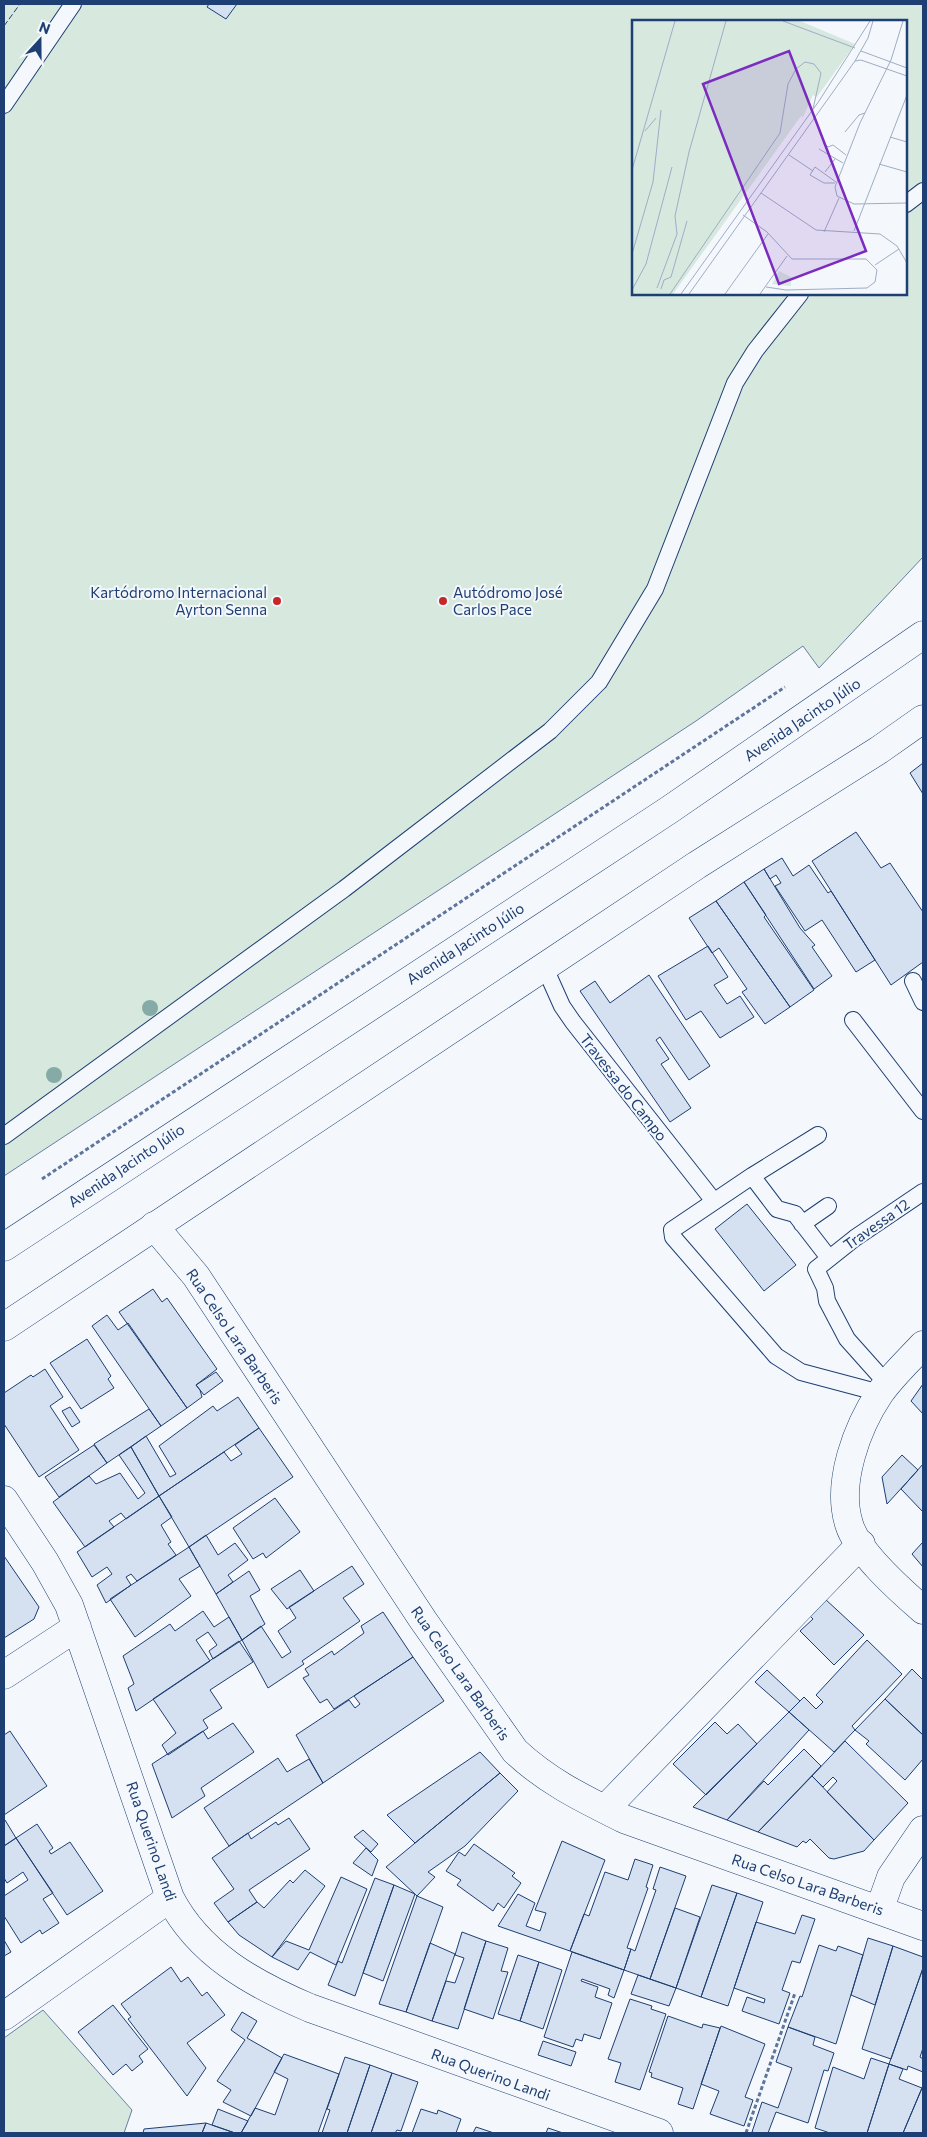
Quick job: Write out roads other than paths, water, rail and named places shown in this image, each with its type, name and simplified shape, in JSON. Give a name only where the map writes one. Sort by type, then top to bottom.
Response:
[{"type":"street","name":"Avenida Jacinto Júlio","points":[[4,1247],[669,810],[923,635]]},
{"type":"street","points":[[4,1327],[697,865],[879,750],[923,719]]},
{"type":"street","name":"Rua Celso Lara Barberis","points":[[154,1226],[196,1276],[423,1620],[515,1751],[533,1768],[560,1787],[633,1822],[880,1908],[923,1926]]},
{"type":"street","points":[[923,1345],[884,1389],[860,1430],[848,1468],[845,1498],[849,1525],[860,1544],[892,1583],[923,1610]]},
{"type":"street","name":"Rua Querino Landi","points":[[4,1500],[45,1562],[69,1605],[170,1898],[178,1914],[206,1946],[240,1974],[270,1991],[319,2011],[659,2133]]},
{"type":"street","points":[[605,1809],[860,1544]]},
{"type":"street","points":[[4,1675],[76,1626]]},
{"type":"street","points":[[880,1908],[891,1877],[923,1830]]},
{"type":"street","points":[[4,2016],[170,1898]]},
{"type":"lane","points":[[4,105],[73,4]]},
{"type":"lane","points":[[907,203],[923,191]]},
{"type":"lane","points":[[4,1136],[352,883],[550,731],[599,682],[654,589],[735,383],[755,351],[799,295]]},
{"type":"lane","name":"Travessa do Campo","points":[[545,968],[562,1006],[573,1022],[713,1200]]},
{"type":"lane","points":[[912,981],[923,1002]]},
{"type":"lane","points":[[853,1020],[923,1111]]},
{"type":"lane","points":[[818,1135],[713,1200],[673,1227],[672,1233],[776,1356],[801,1372],[884,1389]]},
{"type":"lane","points":[[752,1176],[777,1209],[795,1214],[829,1258],[816,1269],[825,1288],[827,1301],[848,1339],[884,1389]]},
{"type":"lane","name":"Travessa 12","points":[[829,1258],[923,1192]]},
{"type":"lane","points":[[802,1224],[828,1206]]},
{"type":"place","name":"Kartódromo Internacional Ayrton Senna","points":[[277,601]]},
{"type":"place","name":"Autódromo José Carlos Pace","points":[[443,601]]}]
